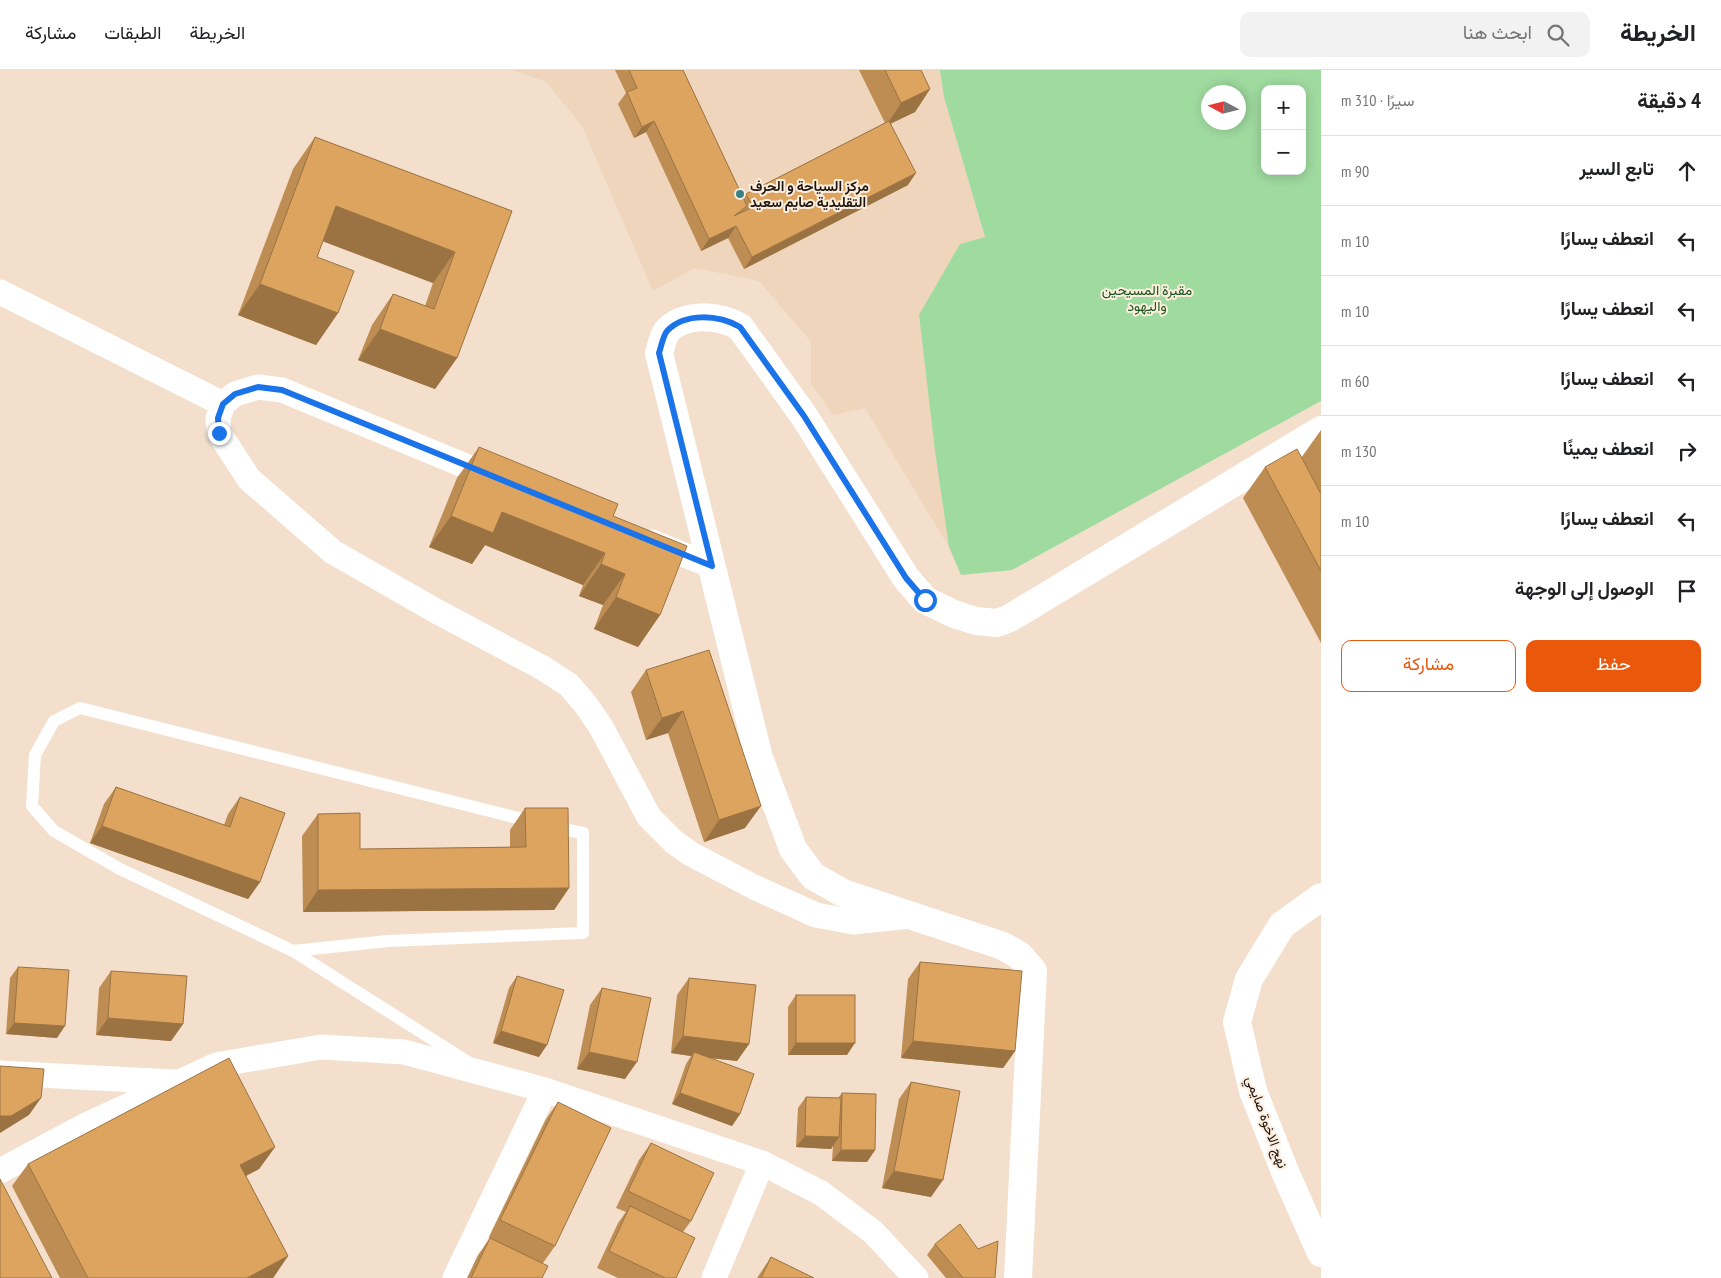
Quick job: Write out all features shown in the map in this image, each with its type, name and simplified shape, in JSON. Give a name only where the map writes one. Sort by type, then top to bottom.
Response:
[{"type":"street","points":[[0,292],[223,404]]},
{"type":"street","points":[[1018,1278],[1034,971],[1019,955],[1003,946],[843,893],[813,876],[793,849],[759,758],[659,353],[666,332],[686,319],[712,318],[728,320],[740,327],[804,416],[906,578],[925,600],[954,614],[976,621],[997,623],[1010,618],[1321,430]]},
{"type":"street","points":[[514,486],[282,390],[258,387],[235,394],[223,404],[218,418],[219,433],[249,478],[333,552],[436,611],[543,668],[568,685],[586,705],[601,727],[649,817],[674,842],[691,854],[754,887],[816,915],[853,922],[910,916]]},
{"type":"street","points":[[631,533],[712,566]]},
{"type":"street","name":"نهج الاخوة صايمي","points":[[1321,897],[1282,925],[1249,979],[1237,1022],[1253,1091],[1286,1174],[1321,1253]]},
{"type":"street","points":[[0,1171],[86,1125],[216,1065],[321,1048],[404,1052],[545,1090],[762,1163],[821,1193],[873,1232],[916,1278]]},
{"type":"street","points":[[0,1073],[180,1082]]},
{"type":"street","points":[[455,1278],[545,1090]]},
{"type":"street","points":[[714,1278],[762,1163]]},
{"type":"lane","points":[[293,951],[388,941],[583,933],[583,834],[80,708],[54,721],[35,756],[32,806],[54,831],[120,869],[293,951],[490,1076]]},
{"type":"shaded area","points":[[513,70],[940,70],[944,97],[985,237],[960,244],[919,316],[935,451],[949,547],[865,408],[833,415],[811,384],[811,342],[759,281],[695,268],[653,291],[582,126],[546,82]]},
{"type":"green space","name":"مقبرة المسيحين واليهود","points":[[940,70],[1321,70],[1321,401],[1012,570],[961,575],[949,547],[935,451],[919,315],[960,244],[985,237],[944,97]]},
{"type":"building","points":[[629,70],[683,70],[747,206],[734,216],[753,207],[746,194],[889,121],[916,173],[752,257],[736,226],[709,239],[654,121],[642,127],[627,92],[637,88]]},
{"type":"building","points":[[885,70],[921,70],[930,89],[901,103]]},
{"type":"building","points":[[315,137],[512,211],[457,358],[380,329],[393,294],[434,309],[455,252],[336,206],[317,257],[354,271],[338,313],[260,284]]},
{"type":"building","points":[[479,447],[618,504],[613,516],[687,546],[660,615],[616,597],[625,574],[601,564],[605,553],[502,512],[493,533],[451,516]]},
{"type":"building","points":[[1297,449],[1321,494],[1321,571],[1265,467]]},
{"type":"building","points":[[709,650],[761,806],[719,820],[683,711],[662,718],[646,670]]},
{"type":"building","points":[[116,787],[230,827],[240,797],[285,813],[260,882],[102,826]]},
{"type":"building","points":[[525,808],[568,808],[569,888],[318,890],[318,814],[360,813],[360,849],[526,847]]},
{"type":"building","points":[[920,962],[1022,971],[1015,1051],[913,1041]]},
{"type":"building","points":[[18,967],[69,970],[65,1026],[14,1023]]},
{"type":"building","points":[[111,971],[187,976],[183,1024],[108,1018]]},
{"type":"building","points":[[517,976],[564,990],[547,1045],[501,1031]]},
{"type":"building","points":[[689,978],[756,985],[749,1044],[683,1036]]},
{"type":"building","points":[[602,988],[651,998],[637,1062],[589,1052]]},
{"type":"building","points":[[796,995],[855,995],[855,1043],[796,1043]]},
{"type":"building","points":[[694,1052],[754,1074],[740,1114],[680,1093]]},
{"type":"building","points":[[229,1058],[275,1147],[240,1165],[288,1256],[247,1278],[88,1278],[28,1164]]},
{"type":"building","points":[[0,1066],[44,1069],[41,1098],[11,1116],[0,1116]]},
{"type":"building","points":[[911,1082],[960,1091],[943,1180],[894,1171]]},
{"type":"building","points":[[842,1093],[876,1094],[875,1150],[841,1150]]},
{"type":"building","points":[[806,1097],[841,1098],[839,1137],[805,1136]]},
{"type":"building","points":[[558,1102],[611,1128],[555,1246],[500,1220]]},
{"type":"building","points":[[651,1143],[714,1173],[691,1221],[628,1191]]},
{"type":"building","points":[[0,1179],[52,1278],[0,1278]]},
{"type":"building","points":[[630,1206],[695,1238],[676,1278],[665,1278],[609,1251]]},
{"type":"building","points":[[960,1224],[978,1249],[998,1241],[995,1278],[963,1278],[935,1244]]},
{"type":"building","points":[[490,1238],[548,1266],[542,1278],[471,1278]]},
{"type":"building","points":[[771,1257],[814,1278],[761,1278]]},
{"type":"place","name":"مركز السياحة و الحرف التقليدية صايم سعيد","points":[[740,194]]},
{"type":"route","points":[[219,433],[218,418],[223,404],[235,394],[258,387],[282,390],[712,566],[659,353],[666,332],[686,319],[712,318],[728,320],[740,327],[804,416],[906,578],[925,600]]}]
